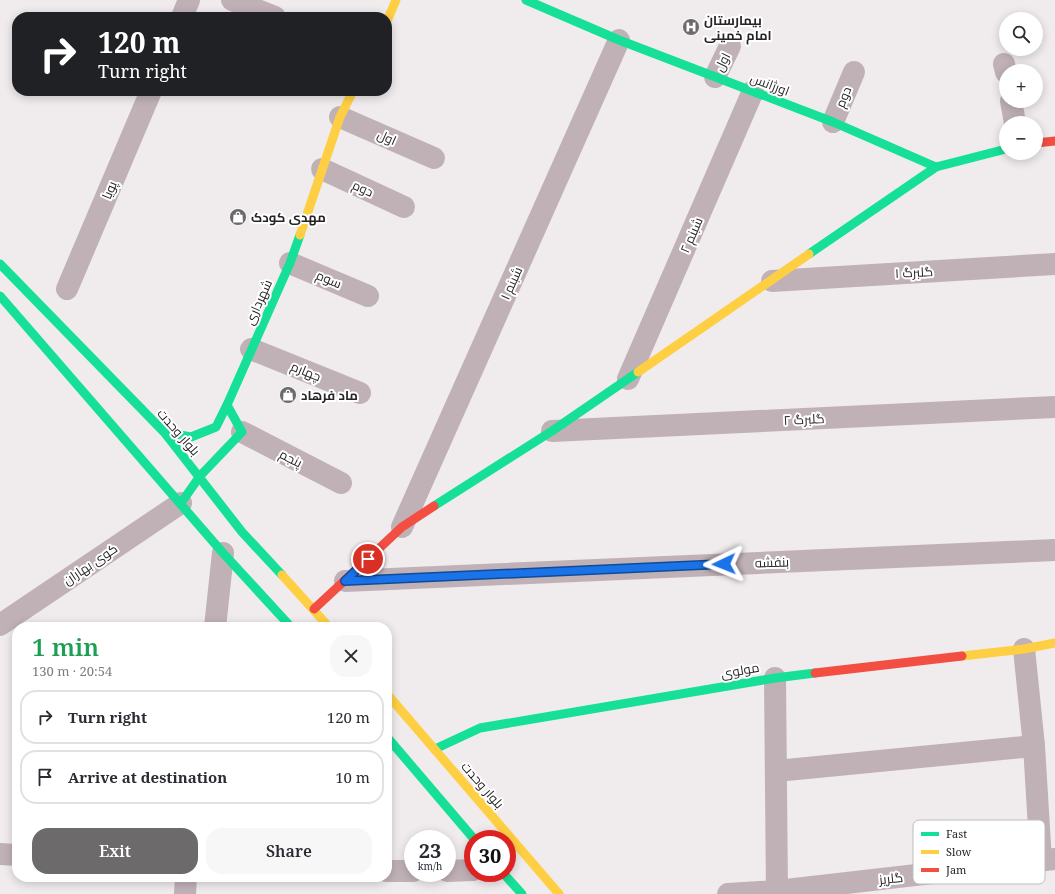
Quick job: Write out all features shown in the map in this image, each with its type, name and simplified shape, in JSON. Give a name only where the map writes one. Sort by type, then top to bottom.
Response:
[{"type":"street","points":[[184,12],[189,0]]},
{"type":"street","points":[[232,0],[262,12]]},
{"type":"street","points":[[391,12],[396,0]]},
{"type":"street","name":"اورژانس","points":[[526,0],[619,40],[833,122],[936,168]]},
{"type":"street","name":"شبنم ۱","points":[[402,527],[619,40]]},
{"type":"street","name":"اول","points":[[715,77],[730,46]]},
{"type":"street","name":"دوم","points":[[833,122],[854,72]]},
{"type":"street","name":"شبنم ۲","points":[[628,379],[753,91]]},
{"type":"street","name":"پویا","points":[[67,289],[149,96]]},
{"type":"street","name":"شهرداری","points":[[164,432],[191,437],[216,427],[290,263],[340,116],[350,96]]},
{"type":"street","name":"اول","points":[[340,116],[434,158]]},
{"type":"street","points":[[1043,142],[1055,140]]},
{"type":"street","points":[[314,609],[402,527],[552,431],[936,168],[999,151]]},
{"type":"street","name":"دوم","points":[[322,169],[404,207]]},
{"type":"street","name":"سوم","points":[[290,263],[368,296]]},
{"type":"street","name":"بلوار وحدت","points":[[0,264],[164,432],[200,476],[242,532],[325,622]]},
{"type":"street","name":"گلبرگ ۱","points":[[772,281],[1055,264]]},
{"type":"street","points":[[0,296],[223,553],[286,622]]},
{"type":"street","name":"چهارم","points":[[251,349],[360,393]]},
{"type":"street","points":[[181,503],[200,476],[242,432],[227,405]]},
{"type":"street","name":"گلبرگ ۲","points":[[552,431],[1055,407]]},
{"type":"street","name":"پنجم","points":[[242,432],[341,483]]},
{"type":"street","name":"کوی بهاران","points":[[0,625],[181,503]]},
{"type":"street","name":"بنفشه","points":[[345,581],[1055,550]]},
{"type":"street","points":[[216,622],[223,553]]},
{"type":"street","name":"مولوی","points":[[435,750],[480,728],[775,678],[1024,649],[1055,643]]},
{"type":"street","points":[[1024,649],[1043,820]]},
{"type":"street","points":[[775,678],[777,892]]},
{"type":"street","name":"بلوار وحدت","points":[[392,700],[560,894]]},
{"type":"street","points":[[392,743],[466,830]]},
{"type":"street","points":[[776,771],[1034,746]]},
{"type":"street","points":[[1045,836],[1048,860]]},
{"type":"street","points":[[0,854],[12,855]]},
{"type":"street","points":[[392,871],[404,871]]},
{"type":"street","name":"گلریز","points":[[728,894],[777,892],[913,876]]},
{"type":"street","points":[[185,894],[186,882]]},
{"type":"street","points":[[511,882],[522,894]]},
{"type":"traffic: fast","points":[[526,0],[619,40],[833,122],[936,167],[999,151]]},
{"type":"traffic: fast","points":[[809,254],[936,167]]},
{"type":"traffic: fast","points":[[181,503],[200,476],[242,432],[227,405],[290,263],[300,235]]},
{"type":"traffic: fast","points":[[0,264],[164,432],[242,532],[282,575]]},
{"type":"traffic: fast","points":[[0,296],[223,553],[286,622]]},
{"type":"traffic: fast","points":[[434,506],[552,431],[638,372]]},
{"type":"traffic: fast","points":[[164,432],[191,437],[216,427],[227,405]]},
{"type":"traffic: fast","points":[[435,749],[480,728],[775,678],[815,673]]},
{"type":"traffic: fast","points":[[392,743],[466,830]]},
{"type":"traffic: fast","points":[[511,882],[522,894]]},
{"type":"traffic: slow","points":[[391,12],[396,0]]},
{"type":"traffic: slow","points":[[300,235],[340,117],[350,96]]},
{"type":"traffic: slow","points":[[638,372],[809,254]]},
{"type":"traffic: slow","points":[[282,575],[324,622]]},
{"type":"traffic: slow","points":[[962,656],[1024,649],[1055,643]]},
{"type":"traffic: slow","points":[[392,700],[559,894]]},
{"type":"traffic: jam","points":[[1043,142],[1055,141]]},
{"type":"traffic: jam","points":[[314,609],[402,527],[434,506]]},
{"type":"traffic: jam","points":[[815,673],[962,656]]},
{"type":"place","name":"بیمارستان امام خمینی","points":[[691,27]]},
{"type":"place","name":"مهدی کودک","points":[[238,217]]},
{"type":"place","name":"ماد فرهاد","points":[[288,395]]},
{"type":"route","points":[[368,559],[345,581],[724,564]]}]
